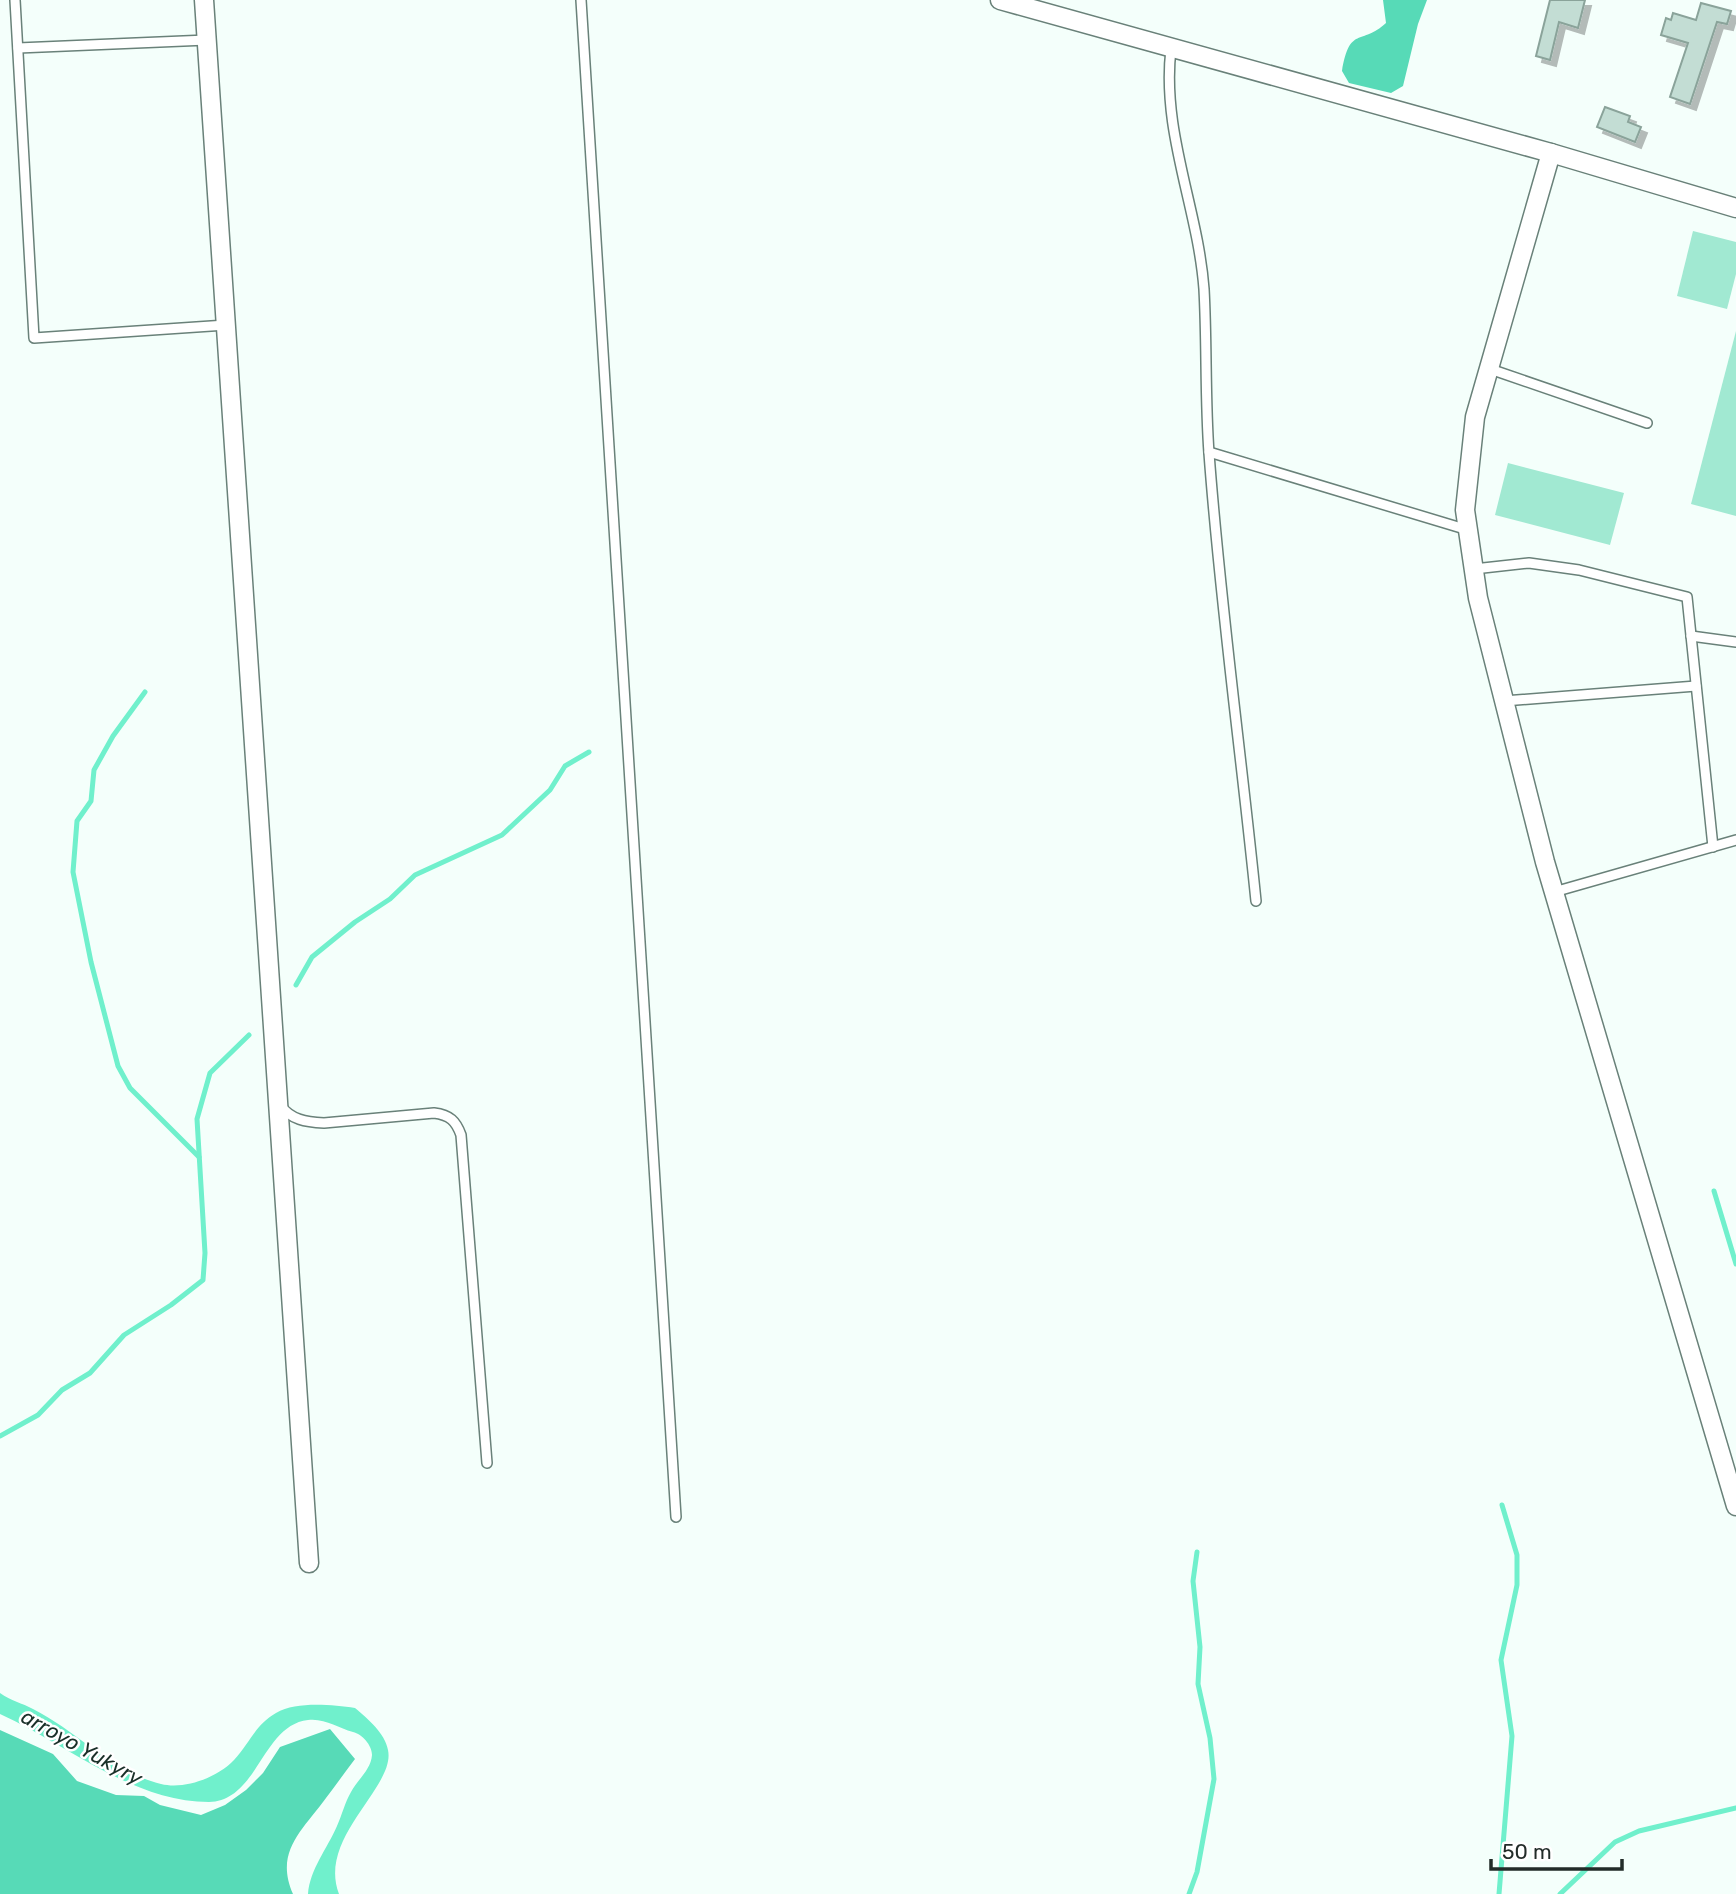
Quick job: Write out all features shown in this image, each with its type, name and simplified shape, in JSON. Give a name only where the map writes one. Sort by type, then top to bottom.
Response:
[{"type":"street","points":[[204,0],[310,1563]]},
{"type":"street","points":[[1000,0],[1551,153],[1736,208]]},
{"type":"street","points":[[1551,153],[1475,417],[1465,510],[1474,569],[1504,701],[1554,892],[1736,1506]]},
{"type":"lane","points":[[15,0],[34,338],[226,325]]},
{"type":"lane","points":[[581,0],[676,1517]]},
{"type":"lane","points":[[18,48],[207,40]]},
{"type":"lane","points":[[1171,49],[1168,78],[1174,139],[1197,229],[1204,289],[1209,452],[1256,901]]},
{"type":"lane","points":[[1490,369],[1647,423]]},
{"type":"lane","points":[[1209,452],[1468,530]]},
{"type":"lane","points":[[1474,569],[1529,563],[1578,570],[1686,597],[1713,847]]},
{"type":"lane","points":[[1691,636],[1736,642]]},
{"type":"lane","points":[[1504,701],[1696,686]]},
{"type":"lane","points":[[1554,892],[1736,840]]},
{"type":"lane","points":[[279,1104],[293,1117],[307,1122],[324,1123],[435,1113],[444,1114],[454,1122],[461,1135],[487,1463]]},
{"type":"shaded area","points":[[1383,0],[1427,0],[1418,24],[1403,86],[1391,93],[1349,83],[1342,71],[1345,57],[1353,42],[1386,23]]},
{"type":"shaded area","points":[[1693,231],[1736,242],[1736,274],[1727,309],[1677,296]]},
{"type":"shaded area","points":[[1736,331],[1736,516],[1691,504]]},
{"type":"shaded area","points":[[1508,463],[1624,493],[1610,545],[1495,515]]},
{"type":"shaded area","points":[[330,1729],[355,1759],[294,1842],[287,1865],[293,1894],[0,1894],[0,1730],[53,1754],[77,1781],[116,1795],[144,1796],[160,1805],[201,1815],[225,1805],[246,1790],[263,1773],[280,1747]]},
{"type":"water","name":"arroyo Yukyry","points":[[0,1693],[49,1718],[127,1770],[143,1778],[170,1785],[190,1784],[219,1772],[240,1754],[263,1723],[284,1709],[315,1705],[355,1708],[383,1738],[388,1750],[387,1764],[381,1780],[347,1833],[338,1853],[335,1873],[339,1894],[308,1894],[315,1868],[349,1796],[371,1760],[370,1747],[360,1735],[320,1720],[308,1720],[293,1725],[269,1748],[239,1789],[225,1798],[209,1802],[181,1799],[127,1782],[0,1714]]},
{"type":"building","points":[[1550,0],[1585,0],[1578,28],[1559,22],[1550,60],[1536,56]]},
{"type":"building","points":[[1701,3],[1731,11],[1727,24],[1717,22],[1690,104],[1670,97],[1688,43],[1661,35],[1666,18],[1671,20],[1673,13],[1696,20]]},
{"type":"building","points":[[1605,107],[1630,116],[1628,122],[1641,127],[1635,142],[1597,127]]},
{"type":"waterway","points":[[145,692],[113,736],[94,770],[91,801],[77,821],[73,872],[91,962],[118,1066],[130,1088],[199,1157]]},
{"type":"waterway","points":[[296,985],[312,957],[355,922],[390,899],[415,875],[502,835],[550,790],[565,766],[589,752]]},
{"type":"waterway","points":[[0,1436],[38,1415],[62,1390],[90,1373],[124,1335],[171,1305],[203,1280],[205,1253],[197,1119],[210,1073],[249,1035]]},
{"type":"waterway","points":[[1714,1191],[1736,1264]]},
{"type":"waterway","points":[[1499,1894],[1512,1736],[1501,1660],[1517,1585],[1517,1555],[1502,1505]]},
{"type":"waterway","points":[[1189,1894],[1197,1872],[1214,1779],[1210,1738],[1198,1684],[1200,1647],[1193,1581],[1197,1552]]},
{"type":"waterway","points":[[1560,1894],[1615,1842],[1639,1831],[1736,1808]]}]
